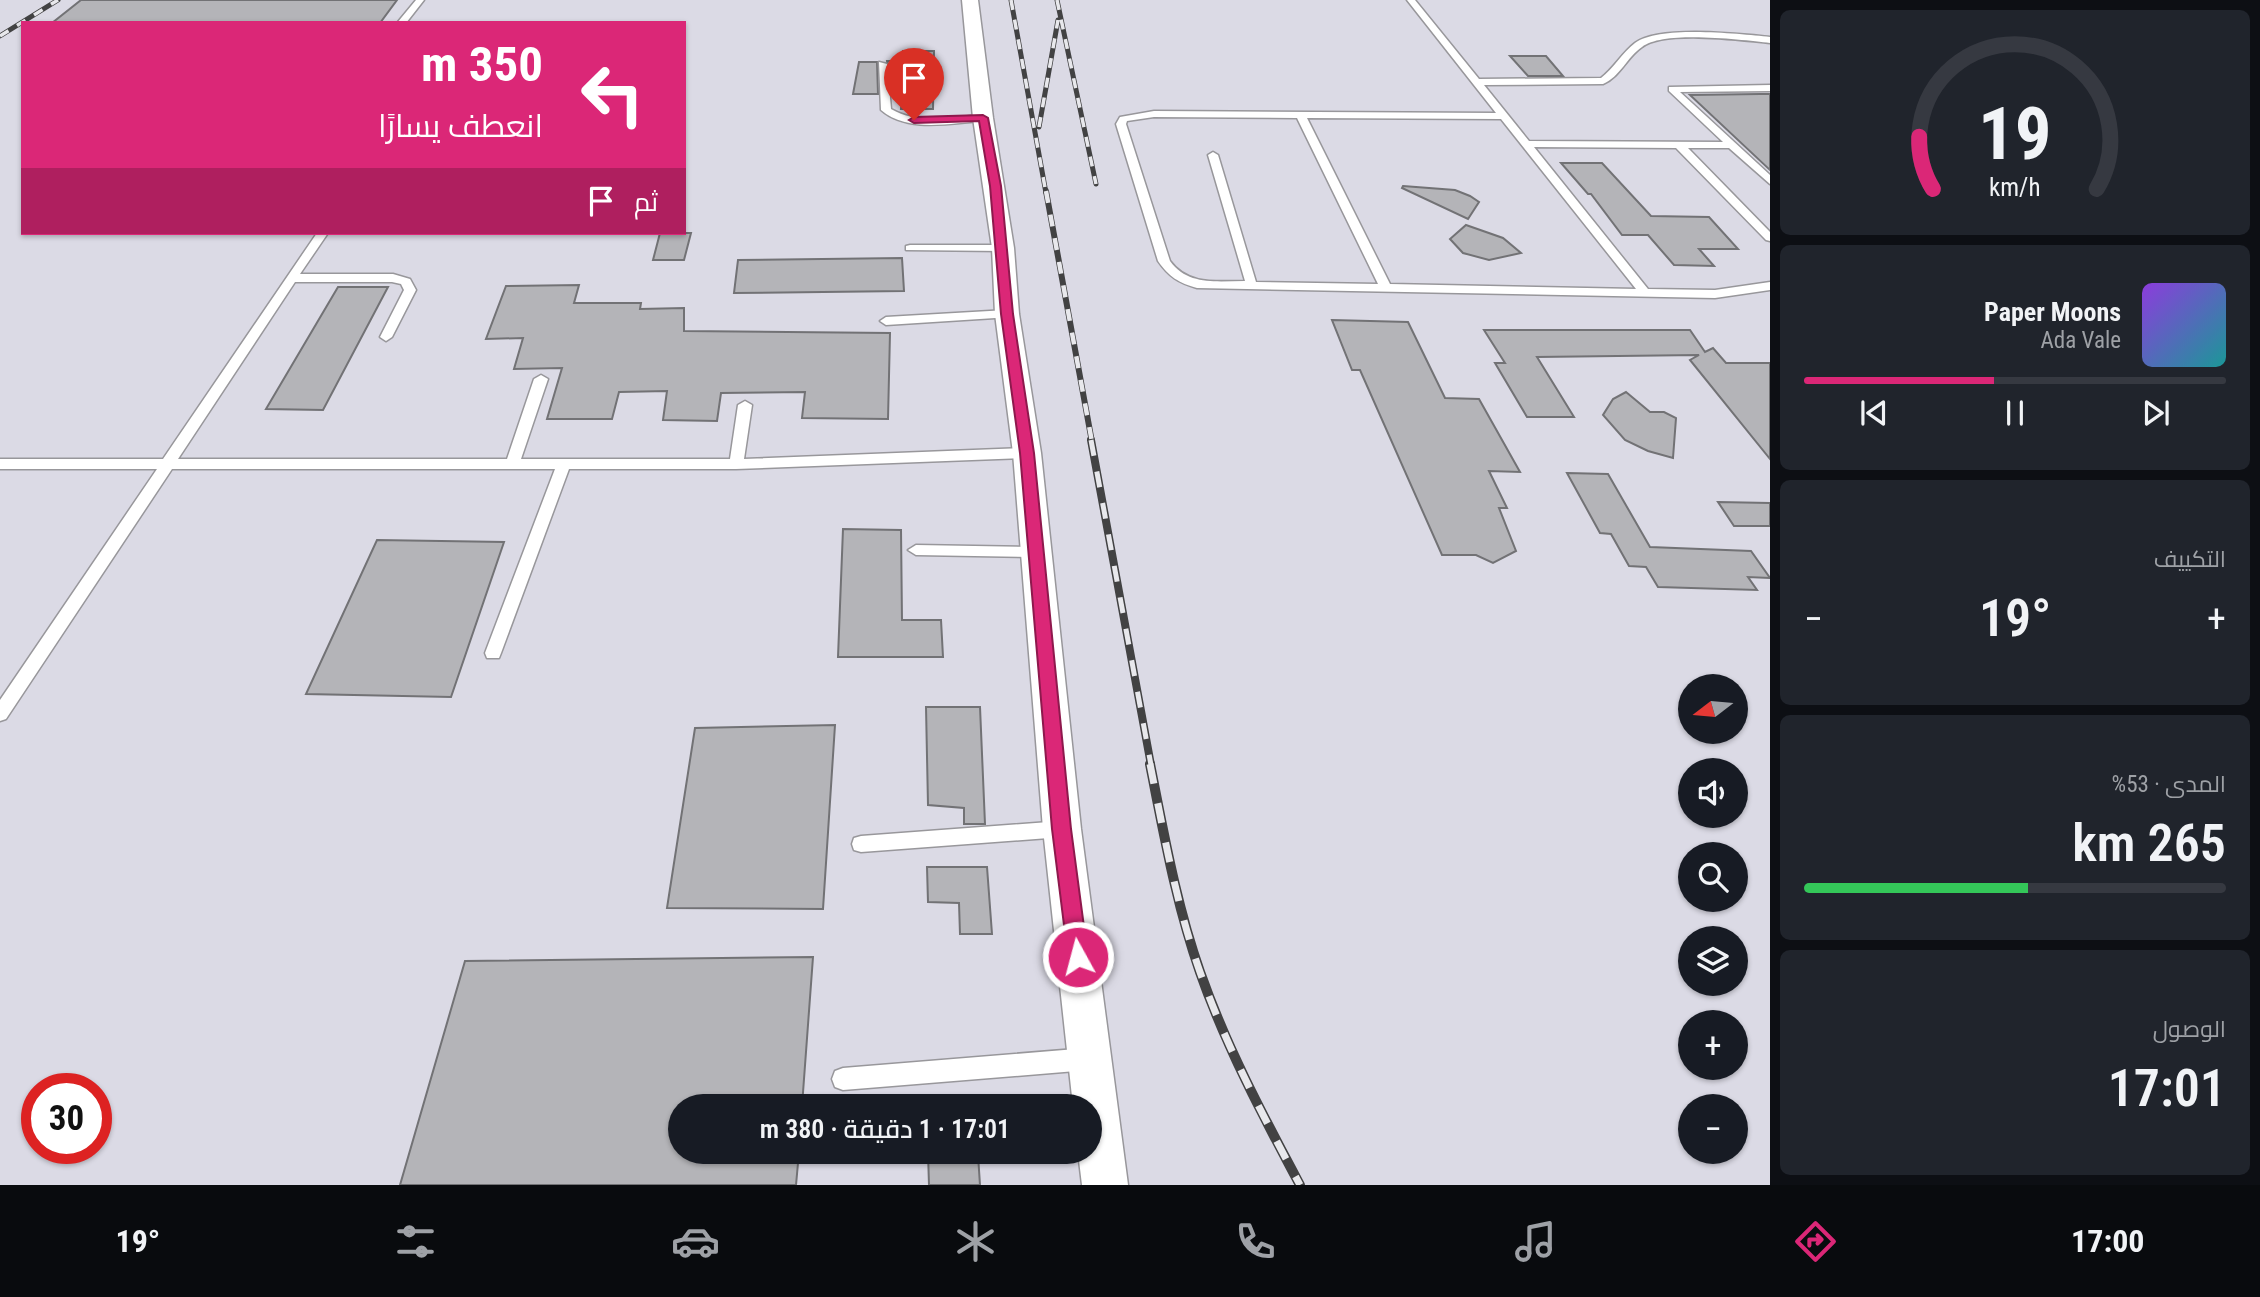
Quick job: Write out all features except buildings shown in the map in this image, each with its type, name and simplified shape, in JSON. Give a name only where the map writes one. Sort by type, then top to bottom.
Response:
[{"type":"street","points":[[970,0],[983,118],[1003,248],[1007,314],[1027,453],[1062,829],[1105,1185]]},
{"type":"lane","points":[[403,21],[420,0]]},
{"type":"lane","points":[[1411,0],[1645,293]]},
{"type":"lane","points":[[1478,82],[1603,81],[1642,42],[1681,36],[1737,35],[1770,40]]},
{"type":"lane","points":[[882,64],[887,110],[896,117],[914,120],[983,118]]},
{"type":"lane","points":[[1770,88],[1672,89],[1770,181]]},
{"type":"lane","points":[[1505,116],[1154,114],[1123,119],[1121,124],[1164,261],[1172,274],[1197,284],[1716,294],[1770,286]]},
{"type":"lane","points":[[1301,115],[1385,286]]},
{"type":"lane","points":[[1528,144],[1731,145]]},
{"type":"lane","points":[[1679,145],[1770,237]]},
{"type":"lane","points":[[1213,155],[1251,283]]},
{"type":"lane","points":[[0,714],[321,235]]},
{"type":"lane","points":[[910,248],[1003,248]]},
{"type":"lane","points":[[292,278],[393,278],[406,282],[410,290],[386,337]]},
{"type":"lane","points":[[886,321],[1007,314]]},
{"type":"lane","points":[[512,464],[541,379]]},
{"type":"lane","points":[[736,464],[745,405]]},
{"type":"lane","points":[[0,464],[736,464],[1027,453]]},
{"type":"lane","points":[[493,653],[564,464]]},
{"type":"lane","points":[[916,550],[1038,552]]},
{"type":"lane","points":[[861,844],[1062,829]]},
{"type":"lane","points":[[843,1079],[1091,1059]]},
{"type":"shaded area","points":[[0,0],[1770,0],[1770,1185],[0,1185]]},
{"type":"railway","points":[[24,21],[58,0]]},
{"type":"railway","points":[[1011,0],[1046,193]]},
{"type":"railway","points":[[1057,0],[1096,184]]},
{"type":"railway","points":[[1039,127],[1058,20]]},
{"type":"railway","points":[[0,36],[21,23]]},
{"type":"railway","points":[[1046,191],[1092,442]]},
{"type":"railway","points":[[1091,440],[1151,765]]},
{"type":"railway","points":[[1150,764],[1177,895],[1200,972],[1233,1054],[1300,1185]]},
{"type":"route","points":[[914,120],[983,118],[995,186],[1003,248],[1007,314],[1027,453],[1062,829],[1078,957]]}]
